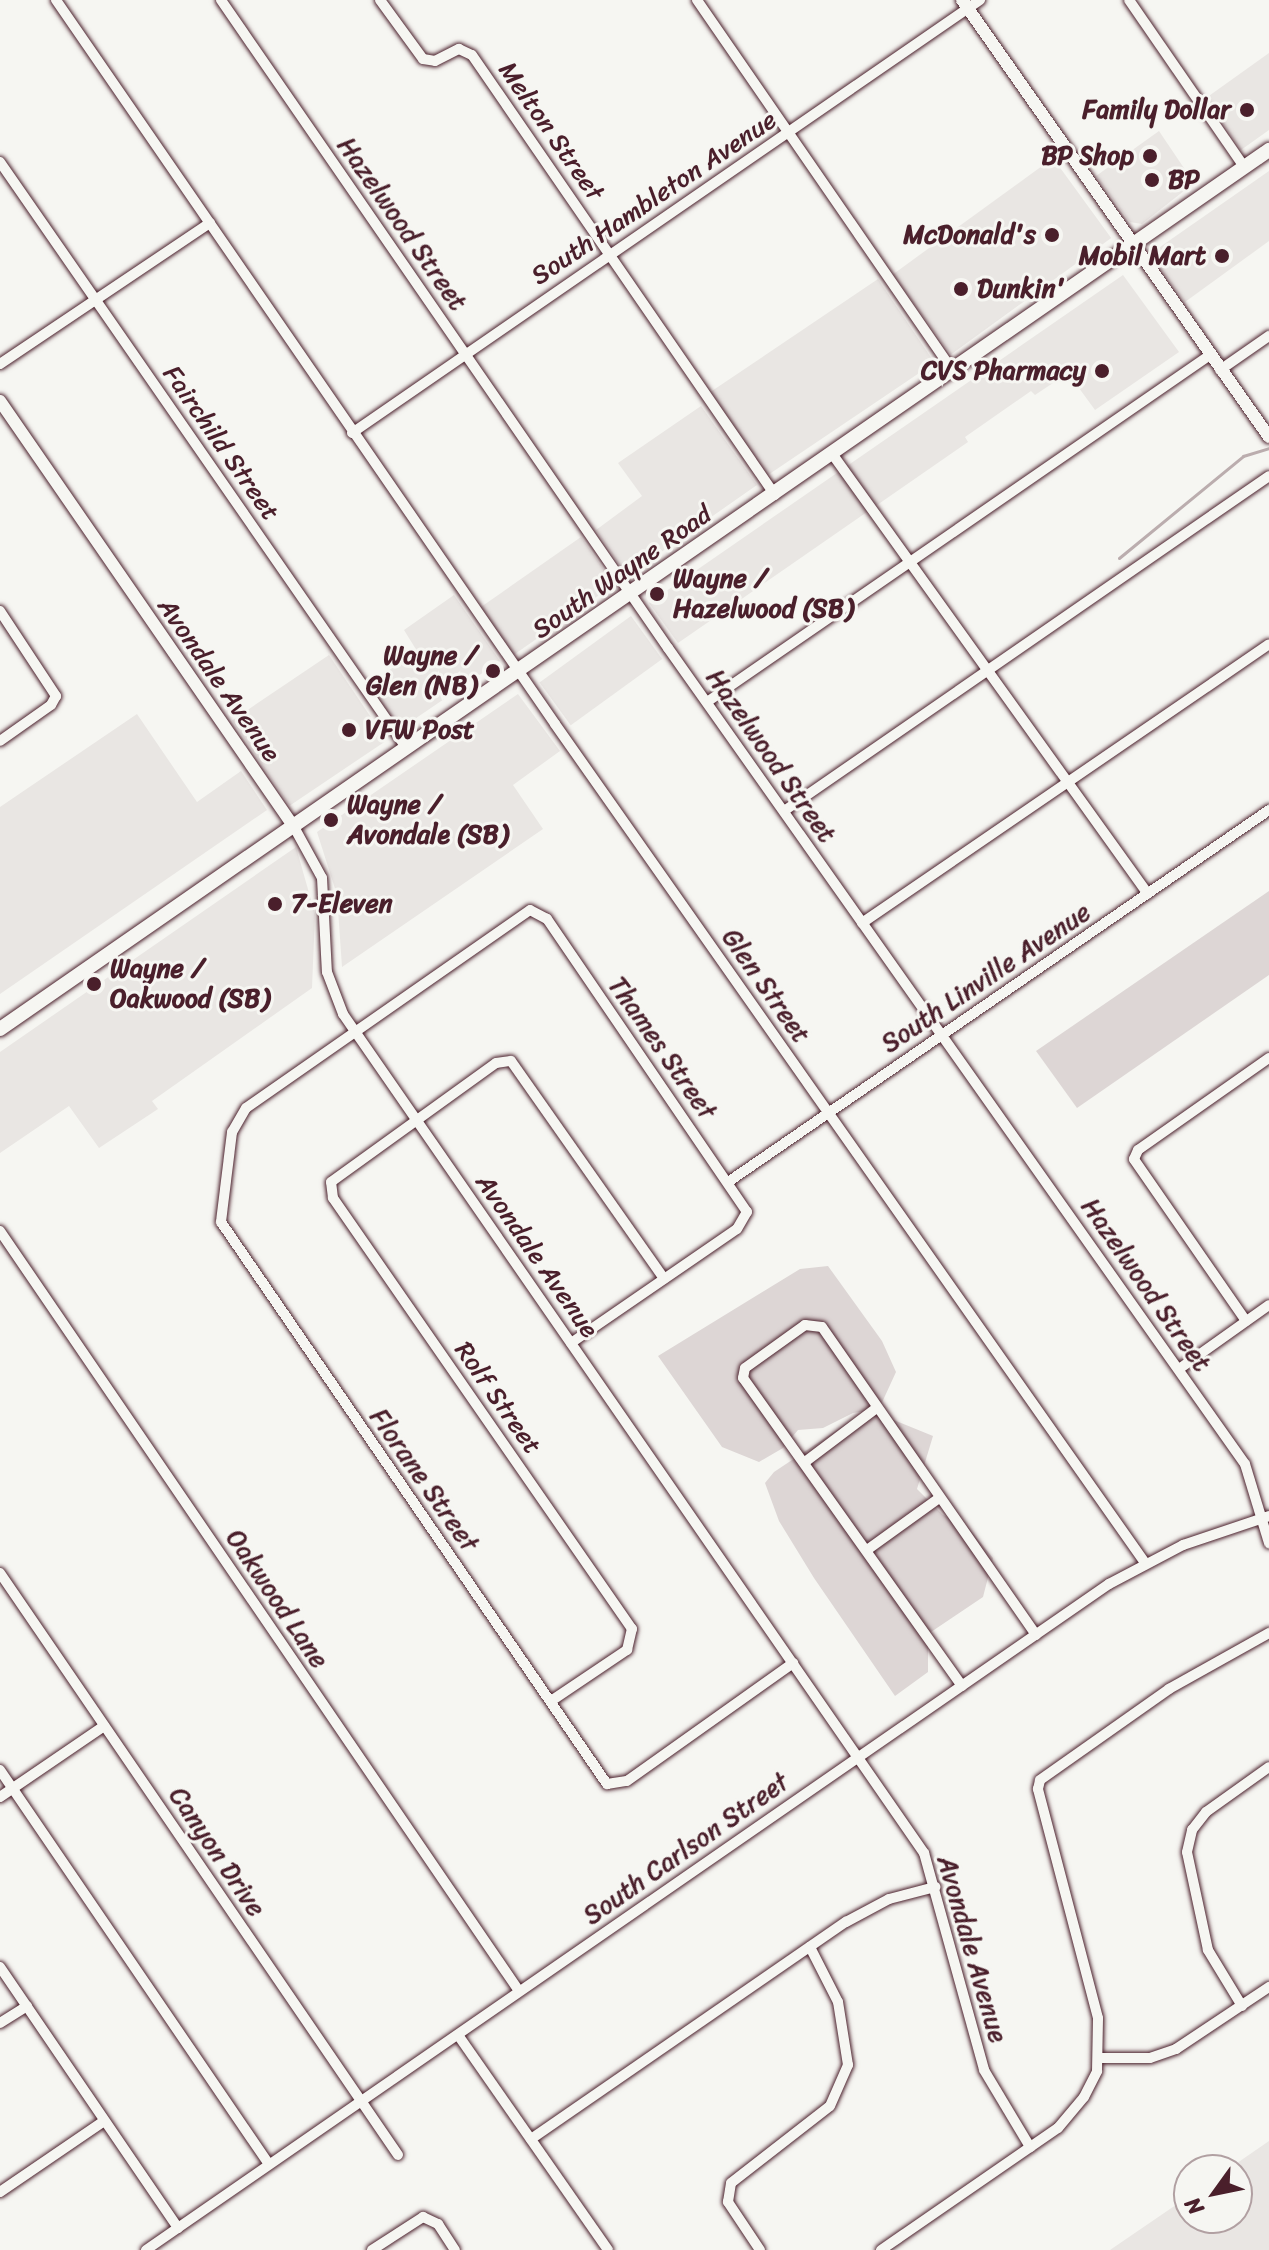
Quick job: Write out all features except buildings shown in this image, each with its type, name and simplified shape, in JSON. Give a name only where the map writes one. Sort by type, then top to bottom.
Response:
[{"type":"main road","name":"South Wayne Road","points":[[0,1029],[833,455],[1269,150]]},
{"type":"street","name":"Glen Street","points":[[56,0],[352,433],[1145,1563]]},
{"type":"street","name":"Hazelwood Street","points":[[221,0],[631,594],[1249,1470],[1265,1517],[1269,1543]]},
{"type":"street","name":"Melton Street","points":[[380,0],[423,59],[435,61],[459,49],[472,55],[775,495]]},
{"type":"street","points":[[697,0],[953,371]]},
{"type":"street","name":"South Hambleton Avenue","points":[[352,433],[788,133],[965,4],[980,0]]},
{"type":"street","points":[[1129,0],[1244,167]]},
{"type":"street","points":[[965,4],[1269,437]]},
{"type":"street","name":"Fairchild Street","points":[[0,162],[407,749]]},
{"type":"street","points":[[0,364],[210,223]]},
{"type":"street","points":[[1220,370],[1269,336]]},
{"type":"street","points":[[707,702],[1210,355]]},
{"type":"street","name":"Avondale Avenue","points":[[0,401],[294,827],[322,878],[329,982],[355,1032],[924,1853],[984,2070],[1030,2147]]},
{"type":"street","points":[[833,455],[1148,894]]},
{"type":"street","points":[[784,811],[1269,476]]},
{"type":"street","points":[[0,611],[55,690],[55,699],[0,741]]},
{"type":"street","points":[[862,923],[1269,644]]},
{"type":"street","name":"South Linville Avenue","points":[[728,1182],[1269,810]]},
{"type":"street","name":"Thames Street","points":[[355,1032],[522,913],[539,912],[728,1182],[746,1208],[744,1222],[571,1343]]},
{"type":"street","name":"Florane Street","points":[[355,1032],[240,1115],[220,1201],[221,1222],[603,1779],[615,1786],[793,1663]]},
{"type":"street","points":[[1246,1321],[1138,1170],[1134,1157],[1269,1058]]},
{"type":"street","points":[[415,1119],[496,1063],[508,1061],[520,1068],[664,1279]]},
{"type":"street","name":"Rolf Street","points":[[415,1119],[337,1173],[331,1194],[632,1629],[627,1650],[551,1701]]},
{"type":"street","name":"Oakwood Lane","points":[[0,1231],[519,1991]]},
{"type":"street","points":[[1179,1369],[1269,1305]]},
{"type":"street","points":[[962,1686],[743,1378],[745,1368],[815,1322],[1036,1635]]},
{"type":"street","points":[[805,1462],[875,1409]]},
{"type":"street","points":[[867,1550],[939,1498]]},
{"type":"street","name":"South Carlson Street","points":[[146,2250],[858,1757],[1145,1563],[1265,1517]]},
{"type":"street","name":"Canyon Drive","points":[[0,1573],[398,2155]]},
{"type":"street","points":[[881,2250],[1030,2147],[1076,2109],[1092,2085],[1100,2058],[1098,2018],[1038,1784],[1169,1689],[1269,1633]]},
{"type":"street","points":[[0,1797],[104,1726]]},
{"type":"street","points":[[1242,2006],[1208,1950],[1187,1852],[1192,1830],[1206,1812],[1269,1767]]},
{"type":"street","points":[[0,1770],[269,2164]]},
{"type":"street","points":[[531,2139],[810,1947],[875,1906],[935,1887]]},
{"type":"street","points":[[760,2250],[728,2202],[731,2183],[830,2106],[848,2065],[838,2002],[810,1947]]},
{"type":"street","points":[[0,1967],[178,2228]]},
{"type":"street","points":[[1100,2058],[1164,2054],[1269,1987]]},
{"type":"street","points":[[0,2023],[27,2006]]},
{"type":"street","points":[[458,2035],[608,2250]]},
{"type":"street","points":[[0,2192],[104,2121]]},
{"type":"street","points":[[372,2250],[426,2218],[438,2224],[455,2250]]},
{"type":"shaded area","points":[[1269,53],[1269,130],[1241,150],[1206,98]]},
{"type":"shaded area","points":[[1159,131],[1194,183],[1142,224],[1130,222],[1096,176]]},
{"type":"shaded area","points":[[1053,158],[1111,238],[951,354],[893,274]]},
{"type":"shaded area","points":[[1269,171],[1269,241],[1185,302],[1150,254]]},
{"type":"shaded area","points":[[1123,275],[1179,352],[1095,410],[1068,373],[1035,395],[1031,391],[965,437],[968,442],[678,643],[649,603]]},
{"type":"shaded area","points":[[878,279],[934,363],[765,477],[709,393]]},
{"type":"shaded area","points":[[701,406],[757,485],[627,576],[596,530],[642,496],[618,463]]},
{"type":"shaded area","points":[[581,537],[614,585],[514,655],[480,608]]},
{"type":"shaded area","points":[[454,595],[500,661],[400,729],[369,684],[417,651],[404,630]]},
{"type":"shaded area","points":[[631,616],[662,659],[571,725],[540,682]]},
{"type":"shaded area","points":[[329,655],[387,740],[290,806],[232,720]]},
{"type":"shaded area","points":[[518,694],[560,751],[513,785],[543,829],[342,967],[337,895],[317,832]]},
{"type":"shaded area","points":[[137,714],[197,802],[241,771],[267,810],[0,994],[0,807]]},
{"type":"shaded area","points":[[296,847],[315,914],[312,988],[152,1101],[158,1109],[99,1148],[69,1106],[0,1153],[0,1052]]},
{"type":"shaded area","points":[[1269,891],[1269,975],[1077,1108],[1036,1051]]},
{"type":"shaded area","points":[[828,1266],[882,1341],[896,1372],[879,1409],[853,1413],[823,1428],[798,1430],[783,1448],[759,1462],[722,1447],[658,1356],[800,1269]]},
{"type":"shaded area","points":[[879,1414],[933,1436],[917,1489],[943,1515],[967,1526],[993,1558],[983,1597],[928,1634],[928,1672],[895,1696],[779,1521],[765,1483],[774,1472],[855,1418]]},
{"type":"shaded area","points":[[1269,2141],[1269,2250],[1110,2250],[1173,2207],[1173,2234],[1253,2234],[1253,2154],[1250,2154]]},
{"type":"waterway","points":[[1119,558],[1243,456],[1269,448]]},
{"type":"place","name":"Family Dollar","points":[[1247,110]]},
{"type":"place","name":"BP Shop","points":[[1150,156]]},
{"type":"place","name":"BP","points":[[1152,180]]},
{"type":"place","name":"McDonald's","points":[[1052,235]]},
{"type":"place","name":"Mobil Mart","points":[[1222,256]]},
{"type":"place","name":"Dunkin'","points":[[961,289]]},
{"type":"place","name":"CVS Pharmacy","points":[[1102,371]]},
{"type":"place","name":"Wayne / Hazelwood (SB)","points":[[657,594]]},
{"type":"place","name":"Wayne / Glen (NB)","points":[[493,671]]},
{"type":"place","name":"VFW Post","points":[[349,730]]},
{"type":"place","name":"Wayne / Avondale (SB)","points":[[331,820]]},
{"type":"place","name":"7-Eleven","points":[[275,904]]},
{"type":"place","name":"Wayne / Oakwood (SB)","points":[[94,984]]}]
